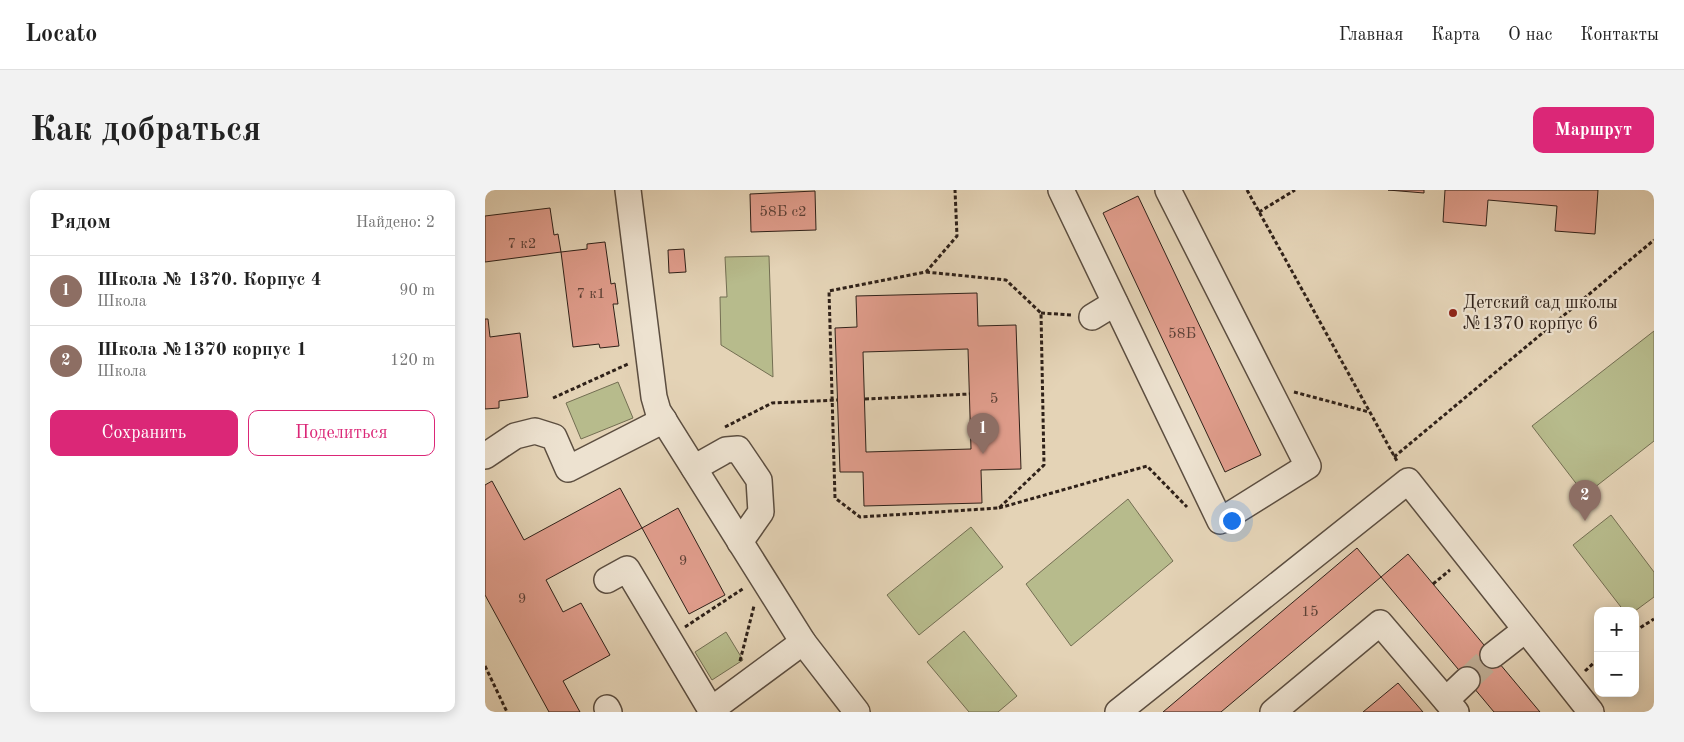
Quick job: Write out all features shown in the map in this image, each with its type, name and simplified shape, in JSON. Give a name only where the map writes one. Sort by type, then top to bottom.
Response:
[{"type":"lane","points":[[628,190],[654,397],[658,411],[803,642],[857,712]]},
{"type":"lane","points":[[1061,190],[1220,521],[1308,466],[1168,190]]},
{"type":"lane","points":[[1092,317],[1115,303]]},
{"type":"lane","points":[[485,456],[515,436],[535,431],[554,437],[568,469],[664,420]]},
{"type":"lane","points":[[694,468],[726,450],[739,449],[759,480],[761,512],[740,542]]},
{"type":"lane","points":[[1118,712],[1408,482],[1591,712]]},
{"type":"lane","points":[[607,580],[627,569],[711,710],[803,642]]},
{"type":"lane","points":[[1273,712],[1380,623],[1451,706],[1467,680]]},
{"type":"lane","points":[[1493,656],[1525,630]]},
{"type":"path","points":[[926,272],[957,236],[955,190]]},
{"type":"path","points":[[1247,190],[1408,482]]},
{"type":"path","points":[[1259,212],[1295,190]]},
{"type":"path","points":[[1394,457],[1654,240]]},
{"type":"path","points":[[1092,317],[1041,313],[1005,280],[926,272],[829,291],[835,498],[860,517],[999,508],[1147,466],[1187,507]]},
{"type":"path","points":[[999,508],[1045,465],[1041,313]]},
{"type":"path","points":[[553,398],[649,355]]},
{"type":"path","points":[[1267,386],[1369,412]]},
{"type":"path","points":[[865,399],[970,394]]},
{"type":"path","points":[[723,428],[772,403],[837,400]]},
{"type":"path","points":[[668,638],[762,576]]},
{"type":"path","points":[[732,694],[762,576]]},
{"type":"path","points":[[1639,628],[1654,618]]},
{"type":"path","points":[[485,666],[507,712]]},
{"type":"green space","points":[[769,256],[773,377],[721,345],[720,297],[727,297],[725,257]]},
{"type":"green space","points":[[1654,331],[1654,441],[1585,495],[1532,426]]},
{"type":"green space","points":[[618,382],[633,418],[581,439],[566,403]]},
{"type":"green space","points":[[1128,499],[1173,561],[1071,646],[1026,584]]},
{"type":"green space","points":[[1611,515],[1654,572],[1654,597],[1639,608],[1621,607],[1573,545]]},
{"type":"green space","points":[[971,527],[1003,567],[919,635],[887,595]]},
{"type":"green space","points":[[964,631],[1017,696],[998,712],[969,712],[927,662]]},
{"type":"green space","points":[[726,632],[743,660],[712,680],[695,652]]},
{"type":"building","points":[[1388,190],[1424,190],[1424,193]]},
{"type":"building","points":[[1445,190],[1598,190],[1595,234],[1555,231],[1557,206],[1488,200],[1486,226],[1443,222]]},
{"type":"building","points":[[815,191],[816,230],[751,232],[750,194]]},
{"type":"building","points":[[1138,196],[1261,455],[1225,472],[1103,213]]},
{"type":"building","points":[[550,208],[554,235],[558,234],[561,252],[485,262],[485,216]]},
{"type":"building","points":[[605,242],[611,284],[615,283],[618,304],[613,304],[619,346],[600,348],[599,344],[573,347],[561,252],[587,249],[587,244]]},
{"type":"building","points":[[684,249],[686,272],[669,273],[668,250]]},
{"type":"building","points":[[977,293],[978,326],[1016,325],[1021,469],[981,470],[982,503],[864,506],[863,472],[840,472],[835,328],[857,327],[856,296]],"holes":[[[968,349],[971,449],[866,452],[863,352]]]},
{"type":"building","points":[[485,319],[488,319],[490,337],[520,333],[528,397],[499,401],[499,408],[485,409]]},
{"type":"building","points":[[492,481],[524,540],[620,488],[642,528],[546,580],[563,612],[581,603],[610,655],[563,681],[580,712],[549,712],[485,595],[485,485]]},
{"type":"building","points":[[678,508],[725,595],[689,614],[642,528]]},
{"type":"building","points":[[1357,548],[1381,577],[1221,712],[1163,712]]},
{"type":"building","points":[[1408,554],[1540,712],[1494,712],[1381,577]]},
{"type":"building","points":[[1398,683],[1423,712],[1363,712]]},
{"type":"tunnel","points":[[1467,680],[1493,655]]},
{"type":"place","name":"Детский сад школы №1370 корпус 6","points":[[1453,313]]},
{"type":"place","name":"Школа № 1370. Корпус 4","points":[[983,454]]},
{"type":"place","name":"Школа №1370 корпус 1","points":[[1585,521]]}]
